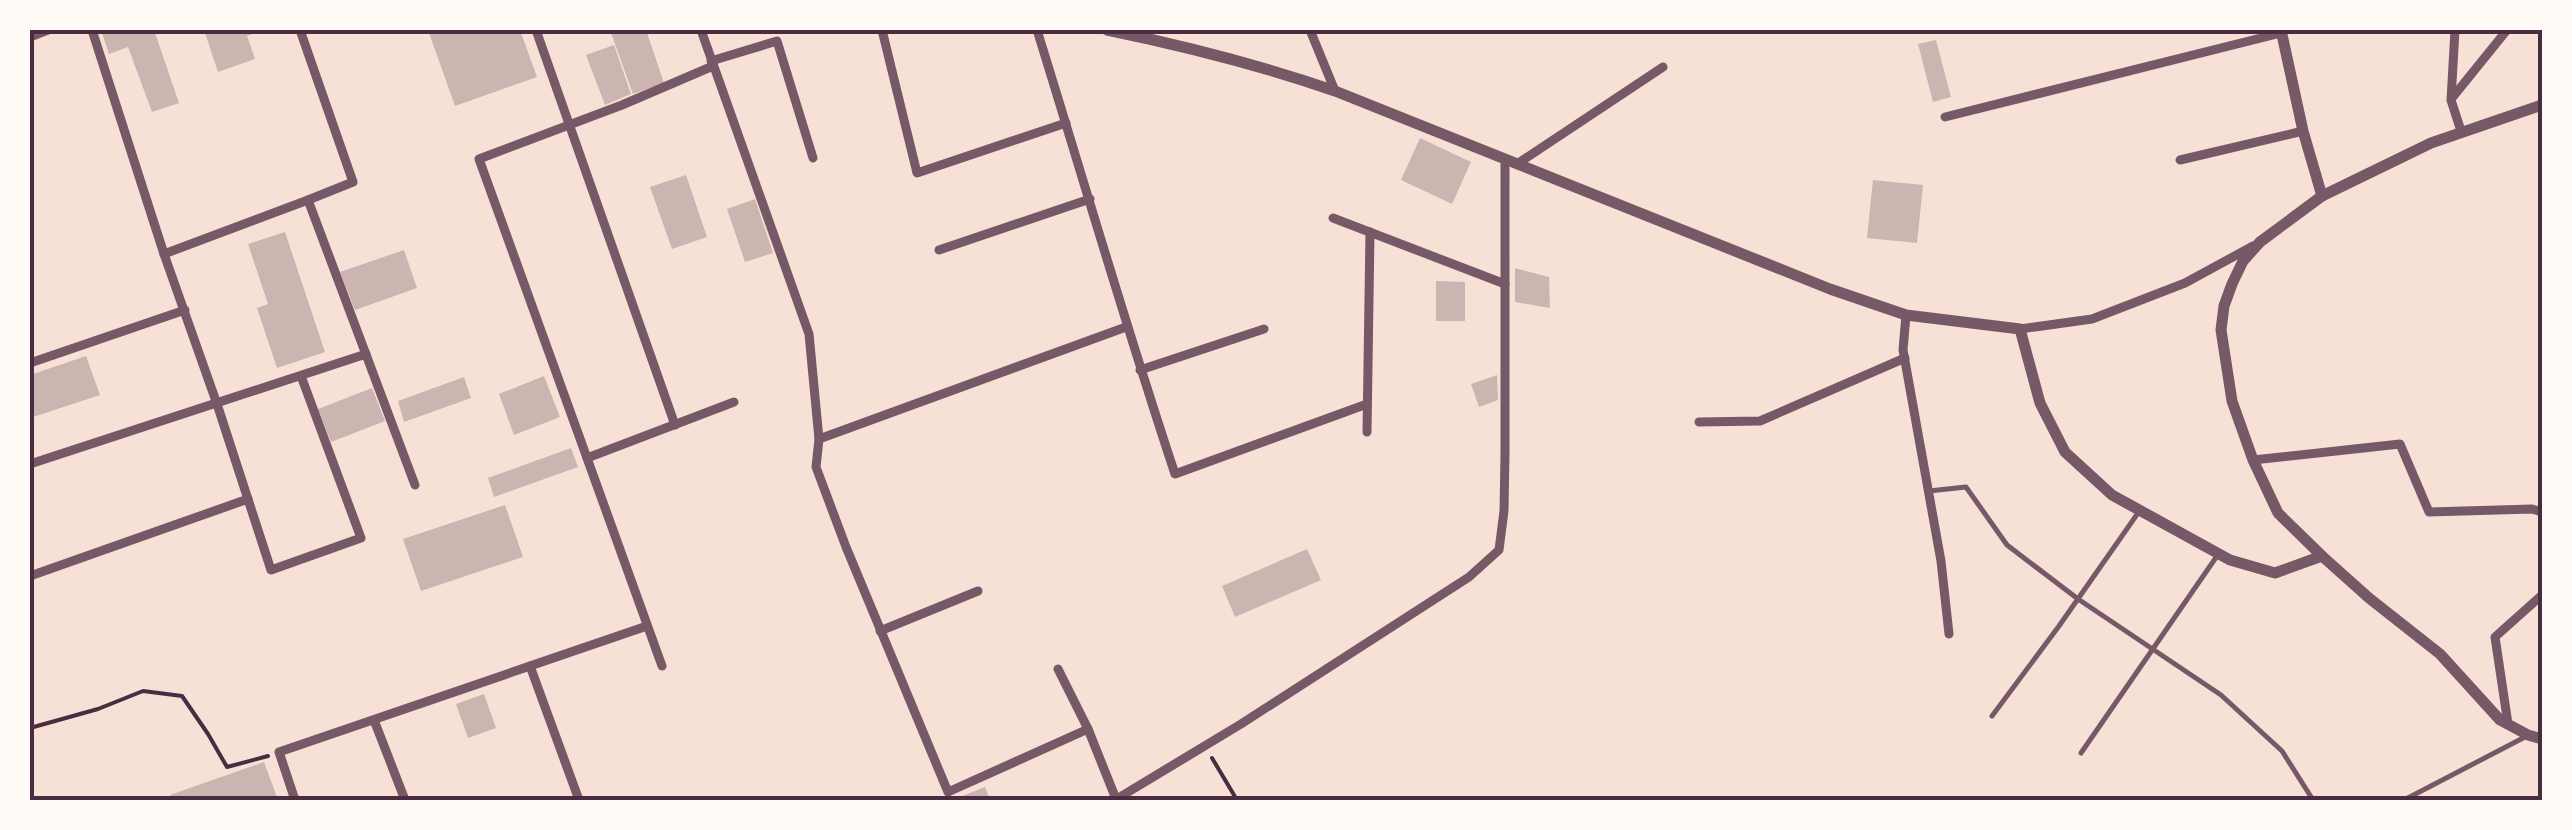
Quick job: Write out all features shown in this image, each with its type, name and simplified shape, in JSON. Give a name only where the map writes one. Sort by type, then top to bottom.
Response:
[{"type":"street","points":[[30,37],[48,30]]},
{"type":"street","points":[[92,30],[271,570],[361,538],[301,376]]},
{"type":"street","points":[[164,254],[352,182],[300,30]]},
{"type":"street","points":[[536,30],[675,425]]},
{"type":"street","points":[[701,30],[809,334],[820,440],[816,467],[948,792],[1088,729]]},
{"type":"street","points":[[882,30],[917,173],[1066,123]]},
{"type":"street","points":[[1037,30],[1126,327],[1175,474],[1367,404]]},
{"type":"street","points":[[1107,30],[1202,50],[1335,91],[1830,289],[1906,315],[2020,329],[2092,320],[2185,283],[2260,242],[2322,196],[2431,143],[2542,105]]},
{"type":"street","points":[[1310,30],[1335,91]]},
{"type":"street","points":[[2456,30],[2451,100],[2461,132]]},
{"type":"street","points":[[2451,100],[2507,30]]},
{"type":"street","points":[[1945,117],[2281,32],[2322,196]]},
{"type":"street","points":[[662,666],[479,159],[778,41],[813,158]]},
{"type":"street","points":[[1511,162],[1663,67]]},
{"type":"street","points":[[2180,160],[2304,131]]},
{"type":"street","points":[[1058,669],[1088,729],[1116,800],[1469,577],[1500,550],[1511,162]]},
{"type":"street","points":[[939,250],[1090,199]]},
{"type":"street","points":[[308,200],[415,485]]},
{"type":"street","points":[[1333,218],[1505,284]]},
{"type":"street","points":[[1367,432],[1370,232]]},
{"type":"street","points":[[2260,242],[2243,261],[2232,284],[2221,330],[2232,402],[2278,513],[2369,598],[2440,654],[2500,720],[2542,738]]},
{"type":"street","points":[[30,363],[184,310]]},
{"type":"street","points":[[1906,315],[1905,358],[1941,561],[1949,634]]},
{"type":"street","points":[[820,440],[1126,327]]},
{"type":"street","points":[[1140,370],[1264,329]]},
{"type":"street","points":[[2020,329],[2040,403],[2065,452],[2112,495],[2230,560],[2275,573],[2322,556]]},
{"type":"street","points":[[30,464],[366,354]]},
{"type":"street","points":[[1699,422],[1760,421],[1905,358]]},
{"type":"street","points":[[587,458],[734,402]]},
{"type":"street","points":[[2253,460],[2400,444],[2429,512],[2542,512]]},
{"type":"street","points":[[30,576],[248,499]]},
{"type":"street","points":[[880,632],[978,591]]},
{"type":"street","points":[[2508,724],[2494,638],[2542,595]]},
{"type":"street","points":[[295,800],[278,752],[647,626]]},
{"type":"street","points":[[530,666],[579,800]]},
{"type":"street","points":[[374,720],[404,800]]},
{"type":"lane","points":[[1929,491],[1966,487],[2007,545],[2078,600],[2221,695],[2282,750],[2313,800]]},
{"type":"lane","points":[[1992,716],[2140,510]]},
{"type":"lane","points":[[2081,753],[2218,553]]},
{"type":"lane","points":[[2404,800],[2528,735]]},
{"type":"path","points":[[30,728],[98,709],[142,691],[182,696],[227,768],[278,752]]},
{"type":"path","points":[[1204,746],[1237,800]]},
{"type":"building","points":[[101,30],[154,30],[179,103],[152,112],[128,47],[109,54]]},
{"type":"building","points":[[204,30],[262,30],[247,36],[255,59],[218,72]]},
{"type":"building","points":[[428,30],[520,30],[537,77],[455,106]]},
{"type":"building","points":[[610,30],[646,30],[664,83],[633,94]]},
{"type":"building","points":[[1936,40],[1951,97],[1933,102],[1918,44]]},
{"type":"building","points":[[614,45],[631,94],[605,105],[586,55]]},
{"type":"building","points":[[1420,138],[1471,162],[1452,204],[1401,180]]},
{"type":"building","points":[[686,175],[707,237],[672,249],[650,187]]},
{"type":"building","points":[[1873,180],[1923,185],[1917,243],[1867,238]]},
{"type":"building","points":[[755,199],[773,253],[745,262],[727,209]]},
{"type":"building","points":[[285,232],[325,352],[277,368],[257,308],[268,304],[248,244]]},
{"type":"building","points":[[404,250],[417,288],[355,310],[340,272]]},
{"type":"building","points":[[1515,268],[1549,277],[1550,308],[1515,302]]},
{"type":"building","points":[[1436,281],[1465,282],[1465,321],[1436,321]]},
{"type":"building","points":[[86,356],[100,395],[30,418],[30,375]]},
{"type":"building","points":[[1497,375],[1498,400],[1479,407],[1471,384]]},
{"type":"building","points":[[544,376],[560,417],[514,435],[499,394]]},
{"type":"building","points":[[464,377],[471,398],[404,422],[398,401]]},
{"type":"building","points":[[372,388],[385,421],[331,442],[318,409]]},
{"type":"building","points":[[571,448],[578,467],[494,497],[488,478]]},
{"type":"building","points":[[505,505],[523,557],[421,591],[403,539]]},
{"type":"building","points":[[1307,549],[1321,580],[1235,617],[1222,586]]},
{"type":"building","points":[[484,694],[496,728],[468,738],[456,704]]},
{"type":"building","points":[[264,762],[278,800],[171,800],[170,795]]},
{"type":"building","points":[[985,787],[990,800],[952,800]]}]
